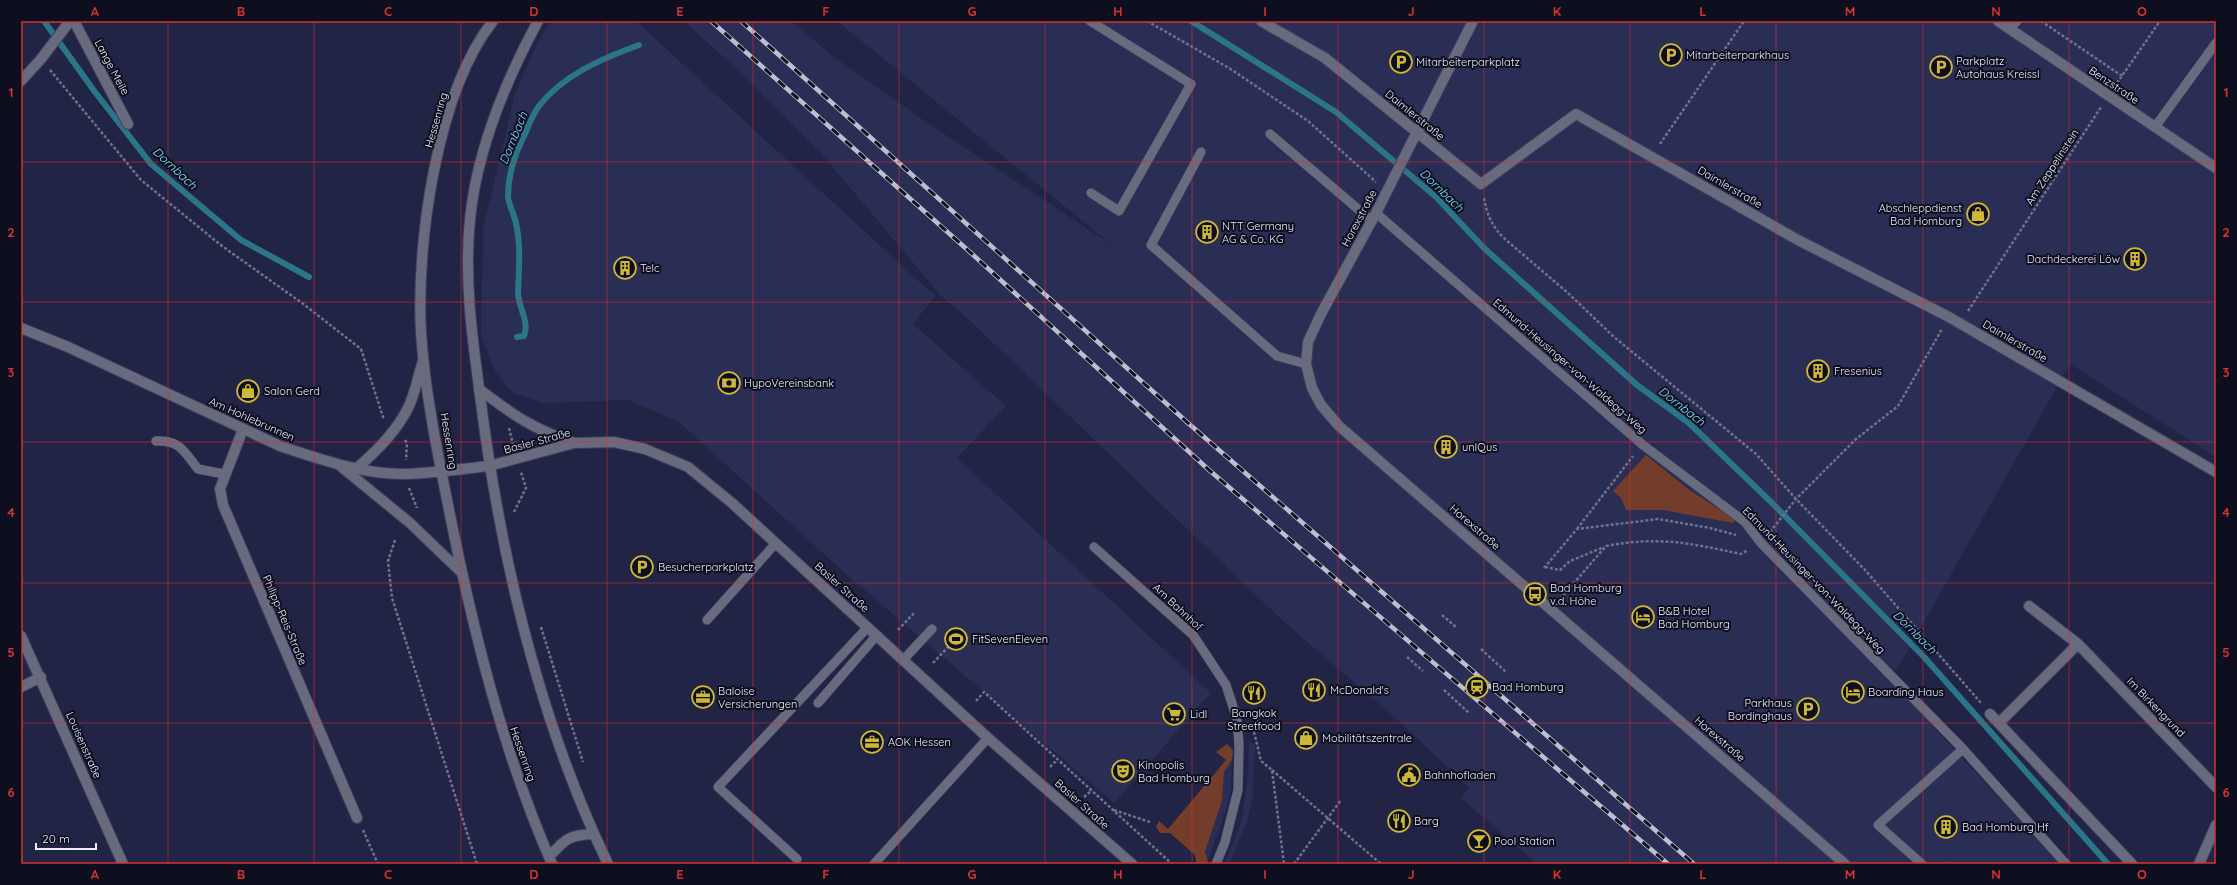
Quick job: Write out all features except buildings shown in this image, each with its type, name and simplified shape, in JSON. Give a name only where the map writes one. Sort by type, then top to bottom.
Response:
[{"type":"street","name":"Hessenring","points":[[494,21],[479,39],[466,64],[444,132],[431,191],[424,238],[421,286],[421,333],[441,472],[461,572],[497,716],[515,770],[551,861]]},
{"type":"street","points":[[538,21],[516,66],[499,107],[486,144],[475,185],[470,220],[468,259],[472,325],[489,466],[532,660],[553,727],[594,834],[608,864]]},
{"type":"street","name":"Daimlerstraße","points":[[1261,21],[1325,58],[1481,184],[1576,114],[1798,240],[1960,323],[2216,472]]},
{"type":"street","name":"Horexstraße","points":[[1473,21],[1387,192],[1321,314],[1308,342],[1306,364],[1312,388],[1321,405],[1339,426],[1845,864]]},
{"type":"street","name":"Benzstraße","points":[[1998,21],[2216,168]]},
{"type":"street","name":"Lange Meile","points":[[23,76],[41,59],[70,23],[128,124]]},
{"type":"street","name":"Am Hohlebrunnen","points":[[21,328],[75,350],[280,446],[336,463],[358,468],[405,474],[441,472],[489,466]]},
{"type":"street","points":[[358,468],[384,444],[396,429],[408,407],[424,357]]},
{"type":"street","points":[[479,389],[513,416],[545,433],[574,443]]},
{"type":"street","name":"Philipp-Reis-Straße","points":[[243,429],[224,474],[220,489],[223,505],[357,818]]},
{"type":"street","name":"Basler Straße","points":[[489,466],[574,443],[614,442],[645,449],[681,463],[708,482],[988,738],[1132,864]]},
{"type":"street","points":[[336,463],[404,517],[461,572]]},
{"type":"street","name":"Im Birkengrund","points":[[2028,606],[2078,644],[2216,787]]},
{"type":"street","name":"Louisenstraße","points":[[21,636],[123,864]]},
{"type":"street","points":[[1999,722],[2078,644]]},
{"type":"street","points":[[21,687],[40,677]]},
{"type":"street","points":[[1990,714],[2132,864]]},
{"type":"street","points":[[2198,864],[2216,825]]},
{"type":"street","points":[[551,861],[564,841],[575,835],[594,834]]},
{"type":"lane","points":[[1090,21],[1191,84],[1119,211],[1091,193]]},
{"type":"lane","points":[[2009,29],[2017,21]]},
{"type":"lane","points":[[2155,127],[2216,43]]},
{"type":"lane","name":"Edmund-Heusinger-von-Waldegg-Weg","points":[[1270,134],[1374,217],[1643,445],[1745,522],[1761,543],[1963,749],[2066,864]]},
{"type":"lane","points":[[1201,152],[1151,245],[1277,356],[1306,364]]},
{"type":"lane","points":[[156,441],[168,440],[180,445],[198,469],[224,474]]},
{"type":"lane","points":[[707,620],[776,543]]},
{"type":"lane","name":"Am Bahnhof","points":[[1094,547],[1193,635],[1226,685],[1237,719],[1239,745],[1238,790],[1225,842],[1216,864]]},
{"type":"lane","points":[[797,859],[718,787],[868,627]]},
{"type":"lane","points":[[903,660],[932,629]]},
{"type":"lane","points":[[818,703],[877,635]]},
{"type":"lane","points":[[874,864],[988,738]]},
{"type":"lane","points":[[1922,864],[1878,825],[1963,749]]},
{"type":"path","points":[[1147,21],[1229,68],[1308,121],[1387,192]]},
{"type":"path","points":[[1652,156],[1744,21]]},
{"type":"path","points":[[2041,21],[2122,76]]},
{"type":"path","name":"Am Zeppelinstein","points":[[1960,323],[2108,96],[2160,21]]},
{"type":"path","points":[[41,59],[141,180],[222,246],[302,303],[361,349],[383,419]]},
{"type":"path","points":[[1481,184],[1487,215],[1498,233],[1568,293],[1614,337],[1756,454],[1796,499],[1865,570],[1990,714]]},
{"type":"path","points":[[1629,460],[1545,567],[1560,570],[1570,561],[1606,546],[1648,540],[1681,541],[1741,554],[1761,543],[1796,499],[1856,439],[1898,406],[1949,317]]},
{"type":"path","points":[[516,518],[514,510],[526,488],[525,485]]},
{"type":"path","points":[[1576,529],[1658,520],[1697,525],[1734,535]]},
{"type":"path","points":[[394,540],[388,561],[392,598],[477,864]]},
{"type":"path","points":[[1551,609],[1606,546]]},
{"type":"path","points":[[898,630],[914,613]]},
{"type":"path","points":[[1442,614],[1456,627]]},
{"type":"path","points":[[540,624],[584,765]]},
{"type":"path","points":[[933,663],[950,645]]},
{"type":"path","points":[[1481,649],[1506,672]]},
{"type":"path","points":[[1408,657],[1423,671]]},
{"type":"path","points":[[1444,690],[1469,713]]},
{"type":"path","points":[[976,701],[984,692],[1172,864]]},
{"type":"path","points":[[1252,736],[1258,711]]},
{"type":"path","points":[[1254,732],[1261,761],[1381,864]]},
{"type":"path","points":[[1050,767],[1057,760]]},
{"type":"path","points":[[1272,770],[1284,864]]},
{"type":"path","points":[[1084,798],[1091,791]]},
{"type":"path","points":[[1294,864],[1341,800]]},
{"type":"path","points":[[1112,809],[1150,822]]},
{"type":"path","points":[[357,818],[378,864]]},
{"type":"path","points":[[1945,864],[1948,862],[1950,864]]},
{"type":"shaded area","points":[[551,21],[636,21],[935,296],[913,324],[1006,406],[957,458],[1211,693],[1114,803],[847,575],[679,422],[628,400],[542,403],[513,393],[496,373],[481,336],[483,229],[515,93],[539,40]]},
{"type":"shaded area","points":[[684,21],[791,21],[834,57],[925,121],[1112,245],[837,21],[2216,21],[2216,457],[2070,364],[1903,659],[1888,678],[2061,864],[1537,864],[1461,798],[1469,788],[1401,723],[1283,621],[963,314],[941,296],[820,152],[728,61]]},
{"type":"shaded area","points":[[1646,455],[1688,489],[1736,520],[1733,523],[1663,510],[1626,510],[1621,498],[1613,491]]},
{"type":"shaded area","points":[[1249,740],[1255,745],[1253,797],[1247,822],[1231,861],[1224,864],[1240,825],[1243,811],[1248,777]]},
{"type":"shaded area","points":[[1227,744],[1233,750],[1232,760],[1224,772],[1222,801],[1205,852],[1208,861],[1207,864],[1197,864],[1195,855],[1170,833],[1160,833],[1156,827],[1159,821],[1168,829],[1226,760],[1216,752]]},
{"type":"shaded area","points":[[1232,760],[1231,789],[1226,810],[1208,861],[1205,852],[1222,801],[1224,772]]},
{"type":"waterway","name":"Dornbach","points":[[44,21],[95,92],[151,164],[241,240],[309,277]]},
{"type":"waterway","name":"Dornbach","points":[[1191,21],[1336,112],[1436,197],[1485,249],[1637,385],[1689,423],[1771,502],[1925,658],[2108,864]]},
{"type":"waterway","name":"Dornbach","points":[[517,337],[524,336],[526,325],[518,292],[518,232],[508,197],[510,174],[514,159],[532,117],[549,95],[560,85],[584,69],[639,45]]},
{"type":"railway","points":[[711,21],[971,253],[1209,470],[1668,864]]},
{"type":"railway","points":[[741,21],[1188,423],[1694,864]]},
{"type":"place","name":"Mitarbeiterparkhaus","points":[[1671,55]]},
{"type":"place","name":"Mitarbeiterparkplatz","points":[[1401,62]]},
{"type":"place","name":"Parkplatz Autohaus Kreissl","points":[[1941,67]]},
{"type":"place","name":"Abschleppdienst Bad Homburg","points":[[1978,214]]},
{"type":"place","name":"NTT Germany AG & Co. KG","points":[[1207,232]]},
{"type":"place","name":"Dachdeckerei Löw","points":[[2135,259]]},
{"type":"place","name":"Telc","points":[[625,268]]},
{"type":"place","name":"Fresenius","points":[[1818,371]]},
{"type":"place","name":"HypoVereinsbank","points":[[729,383]]},
{"type":"place","name":"Salon Gerd","points":[[248,391]]},
{"type":"place","name":"unIQus","points":[[1446,447]]},
{"type":"place","name":"Besucherparkplatz","points":[[642,567]]},
{"type":"place","name":"Bad Homburg v.d. Höhe","points":[[1535,594]]},
{"type":"place","name":"B&B Hotel Bad Homburg","points":[[1643,617]]},
{"type":"place","name":"FitSevenEleven","points":[[956,639]]},
{"type":"place","name":"Bad Homburg","points":[[1477,687]]},
{"type":"place","name":"McDonald's","points":[[1314,690]]},
{"type":"place","name":"Boarding Haus","points":[[1853,692]]},
{"type":"place","name":"Bangkok Streetfood","points":[[1254,693]]},
{"type":"place","name":"Baloise Versicherungen","points":[[703,697]]},
{"type":"place","name":"Parkhaus Bordinghaus","points":[[1808,709]]},
{"type":"place","name":"Lidl","points":[[1174,714]]},
{"type":"place","name":"Mobilitätszentrale","points":[[1306,738]]},
{"type":"place","name":"AOK Hessen","points":[[872,742]]},
{"type":"place","name":"Kinopolis Bad Homburg","points":[[1123,771]]},
{"type":"place","name":"Bahnhofladen","points":[[1409,775]]},
{"type":"place","name":"Barg","points":[[1399,821]]},
{"type":"place","name":"Bad Homburg Hf","points":[[1946,827]]},
{"type":"place","name":"Pool Station","points":[[1479,841]]}]
